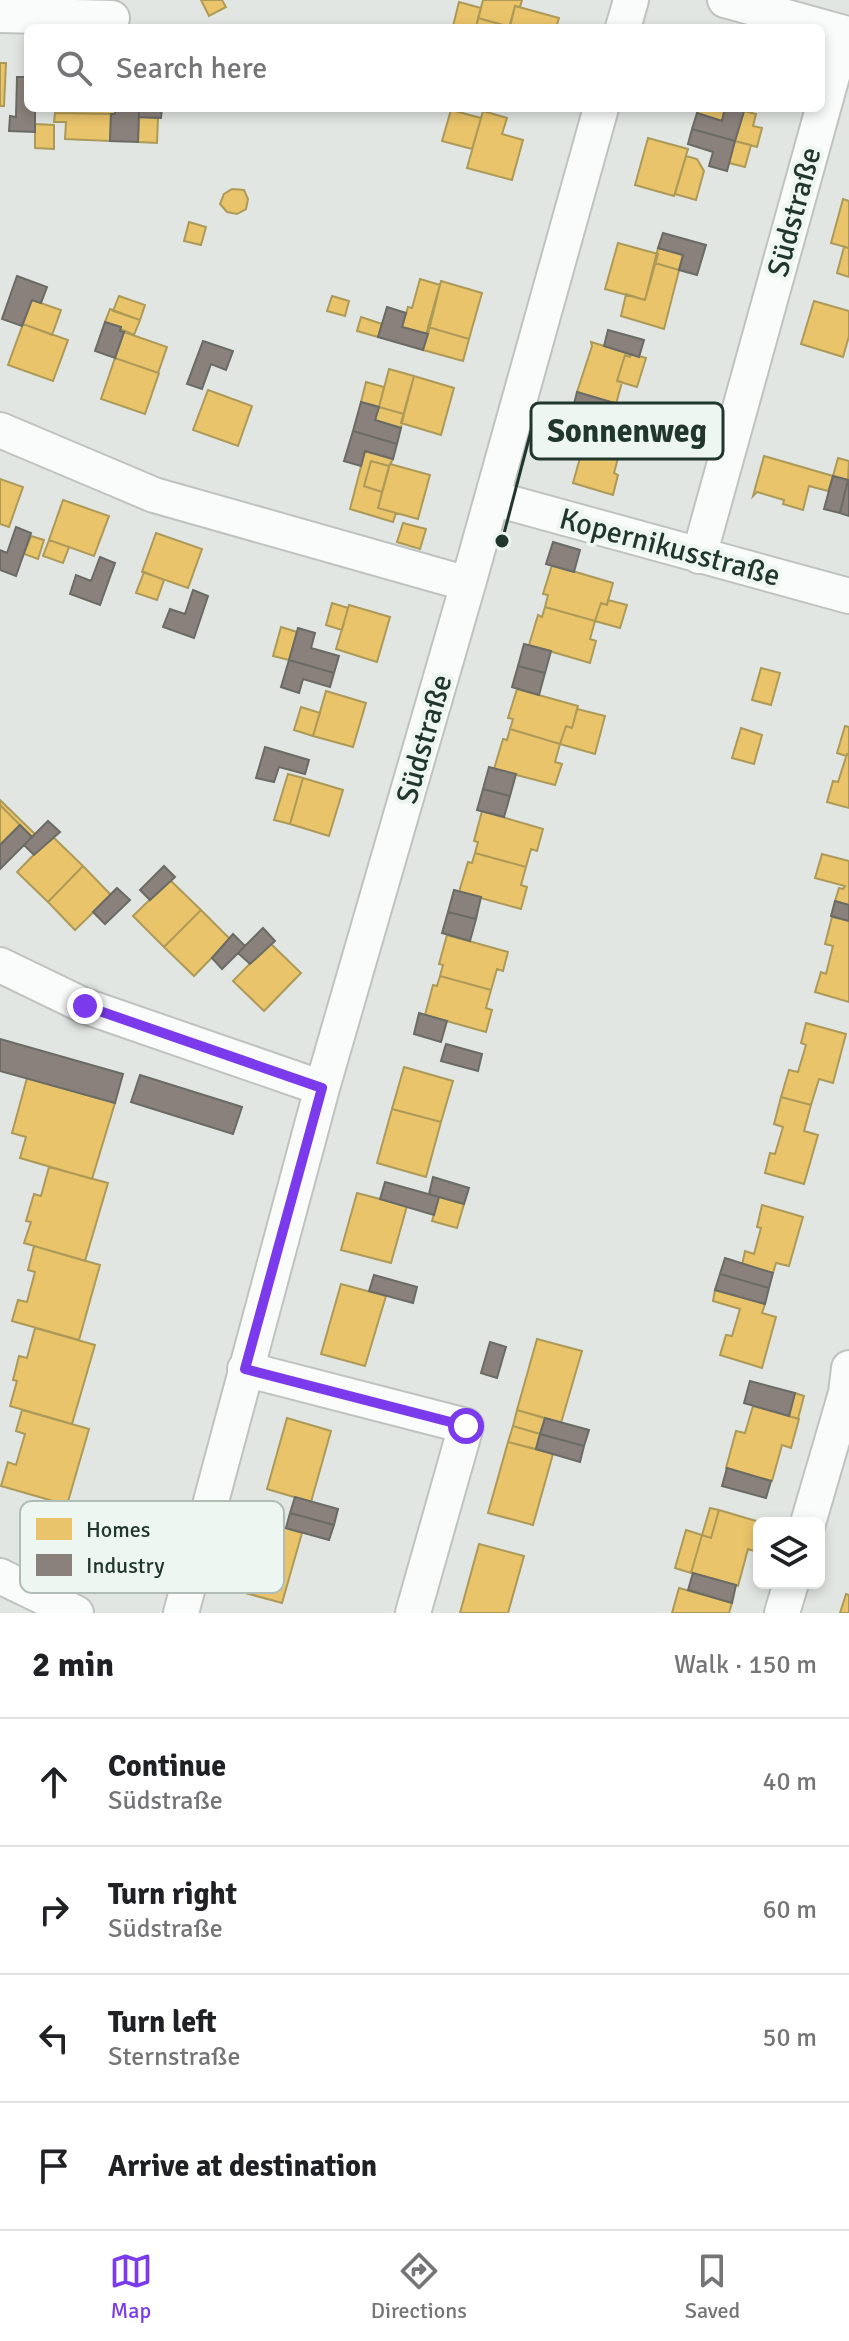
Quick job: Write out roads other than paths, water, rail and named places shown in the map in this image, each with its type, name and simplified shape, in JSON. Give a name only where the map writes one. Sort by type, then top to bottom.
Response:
[{"type":"street","points":[[624,24],[631,0]]},
{"type":"street","name":"Südstraße","points":[[725,0],[812,24]]},
{"type":"street","points":[[0,15],[112,18]]},
{"type":"street","name":"Südstraße","points":[[825,28],[844,33],[825,102]]},
{"type":"street","name":"Südstraße","points":[[210,1501],[322,1088],[468,584],[600,112]]},
{"type":"street","name":"Südstraße","points":[[699,556],[822,112]]},
{"type":"street","points":[[0,430],[154,495],[468,584]]},
{"type":"street","name":"Kopernikusstraße","points":[[492,498],[849,596]]},
{"type":"street","points":[[0,965],[85,1006],[322,1088]]},
{"type":"street","points":[[810,1517],[846,1393],[849,1368]]},
{"type":"street","points":[[245,1369],[466,1426],[413,1613]]},
{"type":"street","points":[[0,1576],[20,1586]]},
{"type":"street","points":[[782,1613],[789,1589]]},
{"type":"street","points":[[35,1593],[76,1613]]},
{"type":"street","name":"Südstraße","points":[[181,1613],[186,1593]]},
{"type":"place","name":"Sonnenweg","points":[[502,541]]}]
